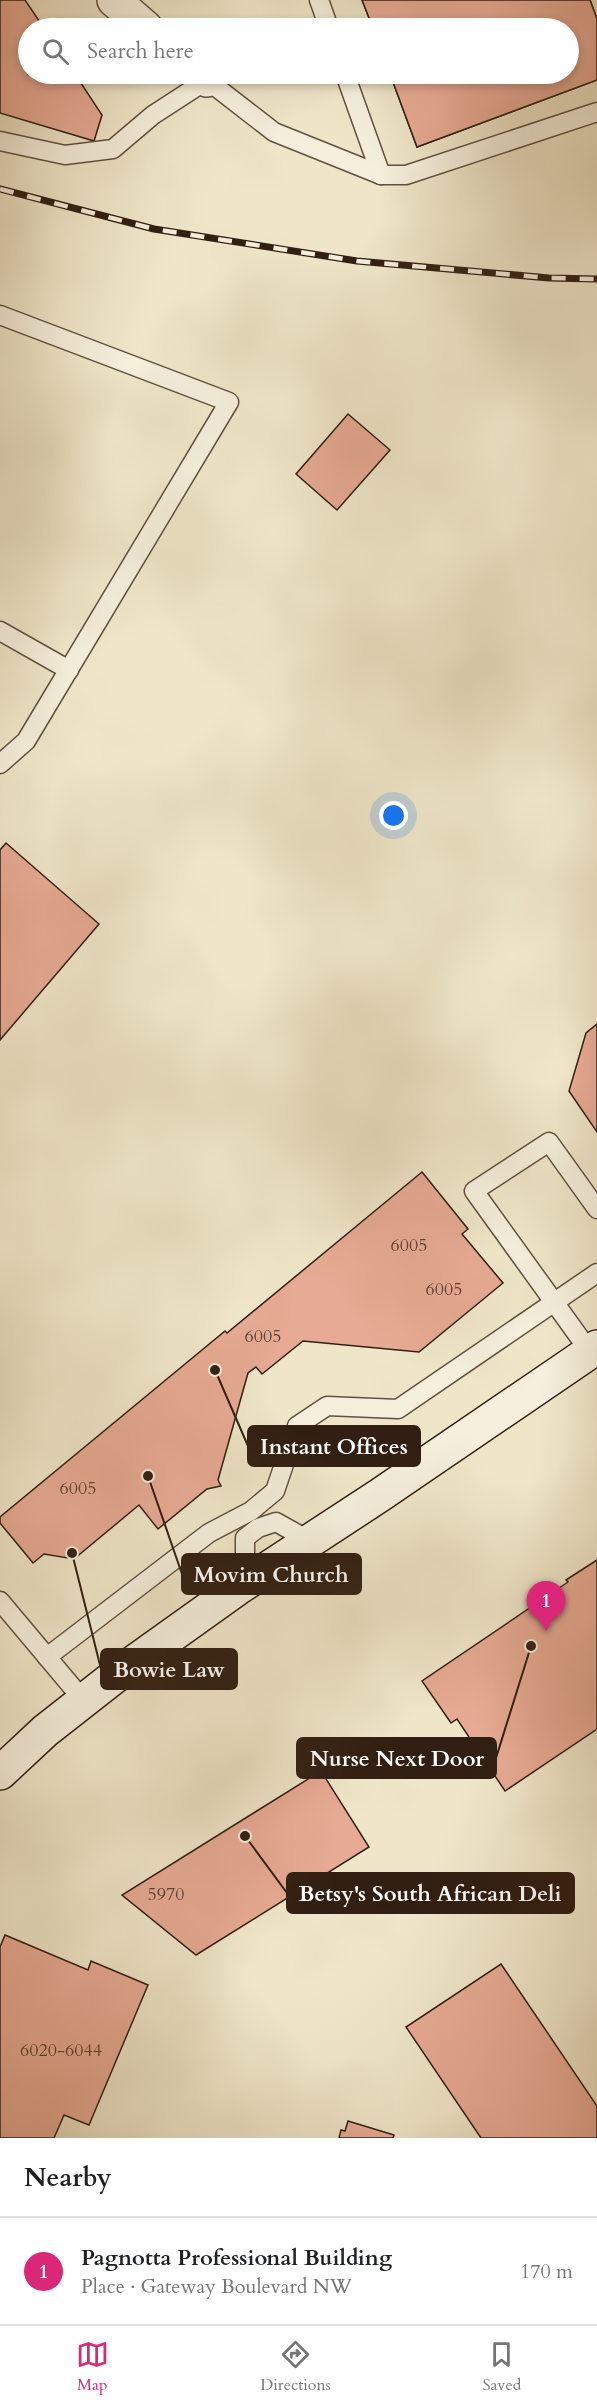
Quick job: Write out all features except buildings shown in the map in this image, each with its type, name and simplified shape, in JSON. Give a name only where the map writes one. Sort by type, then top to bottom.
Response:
[{"type":"main road","points":[[114,0],[135,18]]},
{"type":"main road","points":[[4,1759],[238,1588],[594,1350]]},
{"type":"lane","points":[[319,0],[325,18]]},
{"type":"lane","points":[[0,141],[65,155],[112,148],[193,84]]},
{"type":"lane","points":[[213,84],[274,132],[381,175],[406,175],[597,112]]},
{"type":"lane","points":[[349,84],[381,175]]},
{"type":"lane","points":[[0,315],[229,402],[26,741],[0,764]]},
{"type":"lane","points":[[0,631],[69,670]]},
{"type":"lane","points":[[594,1350],[554,1304],[474,1191],[549,1142],[597,1209]]},
{"type":"lane","points":[[238,1588],[245,1565],[245,1538],[274,1491],[297,1426],[327,1406],[398,1409],[597,1273]]},
{"type":"lane","points":[[47,1658],[209,1533],[254,1520],[276,1522],[310,1541]]},
{"type":"lane","points":[[0,1601],[84,1701]]},
{"type":"railway","points":[[0,189],[154,229],[357,261],[549,278],[597,279]]},
{"type":"place","name":"Instant Offices","points":[[215,1370]]},
{"type":"place","name":"Movim Church","points":[[148,1476]]},
{"type":"place","name":"Bowie Law","points":[[72,1553]]},
{"type":"place","name":"Pagnotta Professional Building","points":[[546,1631]]},
{"type":"place","name":"Nurse Next Door","points":[[531,1646]]},
{"type":"place","name":"Betsy's South African Deli","points":[[245,1836]]}]
